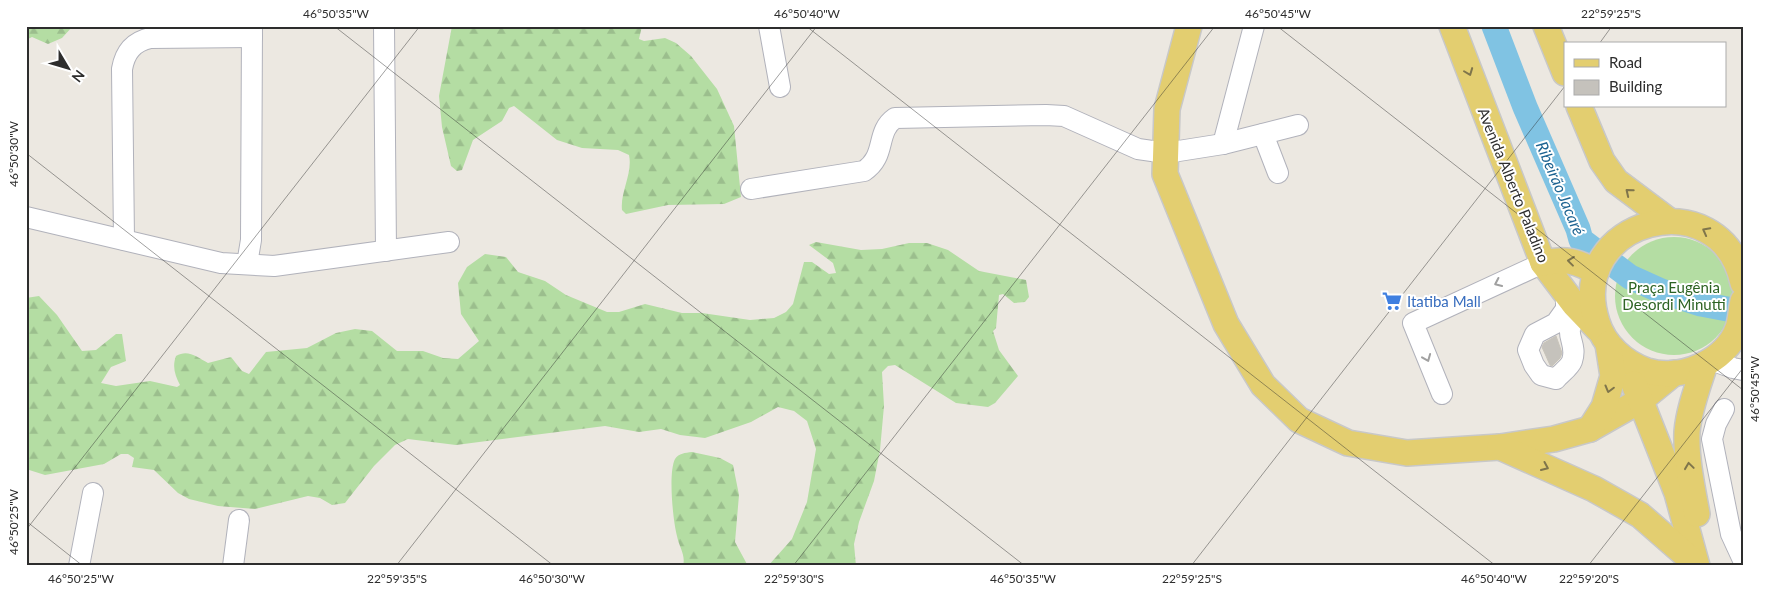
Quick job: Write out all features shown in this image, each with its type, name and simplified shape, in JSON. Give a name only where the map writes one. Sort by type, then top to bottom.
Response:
[{"type":"main road","points":[[1189,26],[1167,109],[1166,174],[1226,324],[1263,385],[1299,420],[1348,443],[1407,453],[1500,447],[1554,439],[1590,429],[1641,400],[1674,374]]},
{"type":"main road","name":"Avenida Alberto Paladino","points":[[1452,26],[1543,263],[1604,338],[1641,400],[1677,492],[1699,565]]},
{"type":"main road","points":[[1546,26],[1564,71]]},
{"type":"main road","points":[[1580,108],[1602,161],[1616,181],[1668,220]]},
{"type":"main road","points":[[1590,429],[1604,408],[1612,376],[1604,338],[1593,310],[1592,289],[1597,270],[1605,254],[1616,242],[1640,226],[1668,220],[1692,224],[1714,236],[1737,256],[1743,283]]},
{"type":"main road","points":[[1543,263],[1561,260],[1580,262],[1597,270]]},
{"type":"main road","points":[[1604,338],[1647,371],[1674,374],[1690,370],[1708,362],[1725,348],[1739,332],[1743,301]]},
{"type":"main road","points":[[1699,565],[1687,432],[1693,403],[1708,362]]},
{"type":"main road","points":[[1500,447],[1594,489],[1640,515],[1699,565]]},
{"type":"street","points":[[384,26],[386,251]]},
{"type":"street","points":[[769,26],[780,87]]},
{"type":"street","points":[[1224,144],[1254,26]]},
{"type":"street","points":[[124,240],[122,69],[127,52],[141,40],[150,38],[252,32],[251,240],[247,264]]},
{"type":"street","points":[[751,189],[864,170],[872,165],[878,157],[884,131],[889,122],[895,118],[1064,116],[1138,149],[1166,154],[1224,144],[1298,125]]},
{"type":"street","points":[[1263,134],[1278,173]]},
{"type":"street","points":[[26,217],[221,263],[274,266],[449,242]]},
{"type":"street","points":[[1442,394],[1413,322],[1543,263]]},
{"type":"street","points":[[1566,293],[1566,309],[1556,323],[1535,334],[1528,350],[1534,365],[1541,375],[1556,379],[1572,361],[1574,347],[1569,332],[1571,323],[1579,316],[1604,338]]},
{"type":"street","points":[[1708,362],[1743,370]]},
{"type":"street","points":[[1724,409],[1716,424],[1712,440],[1731,534],[1743,560]]},
{"type":"street","points":[[79,566],[93,494]]},
{"type":"street","points":[[233,566],[239,520]]},
{"type":"green space","points":[[26,26],[73,26],[62,38],[48,44],[32,37],[26,40]]},
{"type":"green space","points":[[452,26],[642,26],[639,39],[644,41],[665,38],[676,43],[691,56],[717,89],[734,126],[741,197],[724,204],[668,205],[626,214],[622,210],[622,203],[629,169],[629,155],[618,150],[582,148],[557,140],[514,106],[509,108],[502,121],[473,140],[462,170],[457,171],[451,166],[442,127],[439,96]]},
{"type":"green space","name":"Praça Eugênia Desordi Minutti","points":[[1674,237],[1697,241],[1716,254],[1729,273],[1733,296],[1729,319],[1716,338],[1697,351],[1674,355],[1651,351],[1632,338],[1619,319],[1615,296],[1619,273],[1632,254],[1651,241]]},
{"type":"green space","points":[[816,242],[861,250],[882,249],[909,243],[927,243],[948,250],[979,271],[1026,280],[1029,297],[1025,302],[1014,303],[1003,294],[999,295],[996,328],[993,331],[999,350],[1018,376],[995,403],[988,407],[956,403],[895,365],[888,366],[882,372],[884,406],[880,450],[874,481],[859,522],[854,544],[856,566],[768,566],[792,539],[807,502],[816,449],[807,421],[794,411],[778,407],[751,422],[705,438],[680,435],[661,429],[639,432],[605,426],[456,445],[408,439],[395,445],[374,466],[345,503],[332,505],[320,498],[308,496],[255,509],[218,506],[189,499],[178,493],[154,470],[132,467],[134,458],[128,454],[121,454],[104,464],[45,475],[26,469],[26,298],[39,296],[57,315],[82,351],[96,350],[116,334],[122,334],[126,361],[111,367],[101,383],[116,386],[150,381],[177,387],[180,385],[175,374],[174,364],[176,356],[180,354],[192,355],[208,363],[231,357],[242,371],[249,374],[266,352],[307,348],[336,333],[355,329],[372,331],[397,351],[423,351],[443,358],[458,359],[479,341],[461,314],[458,283],[467,267],[485,254],[506,257],[518,272],[545,281],[566,295],[607,312],[619,312],[645,304],[682,313],[702,313],[750,320],[774,318],[786,312],[793,304],[804,262],[812,262],[829,274],[836,273],[833,263],[809,245]]},
{"type":"green space","points":[[692,452],[720,458],[733,465],[739,495],[735,542],[748,566],[683,566],[683,555],[674,520],[672,475],[675,459],[682,454]]},
{"type":"building","points":[[1556,336],[1562,353],[1552,366],[1542,347],[1544,343]]},
{"type":"waterway","name":"Ribeirão Jacaré","points":[[1494,26],[1525,107],[1578,229],[1581,240],[1630,277],[1661,291],[1701,304],[1743,312]]},
{"type":"place","name":"Itatiba Mall","points":[[1392,301]]}]
